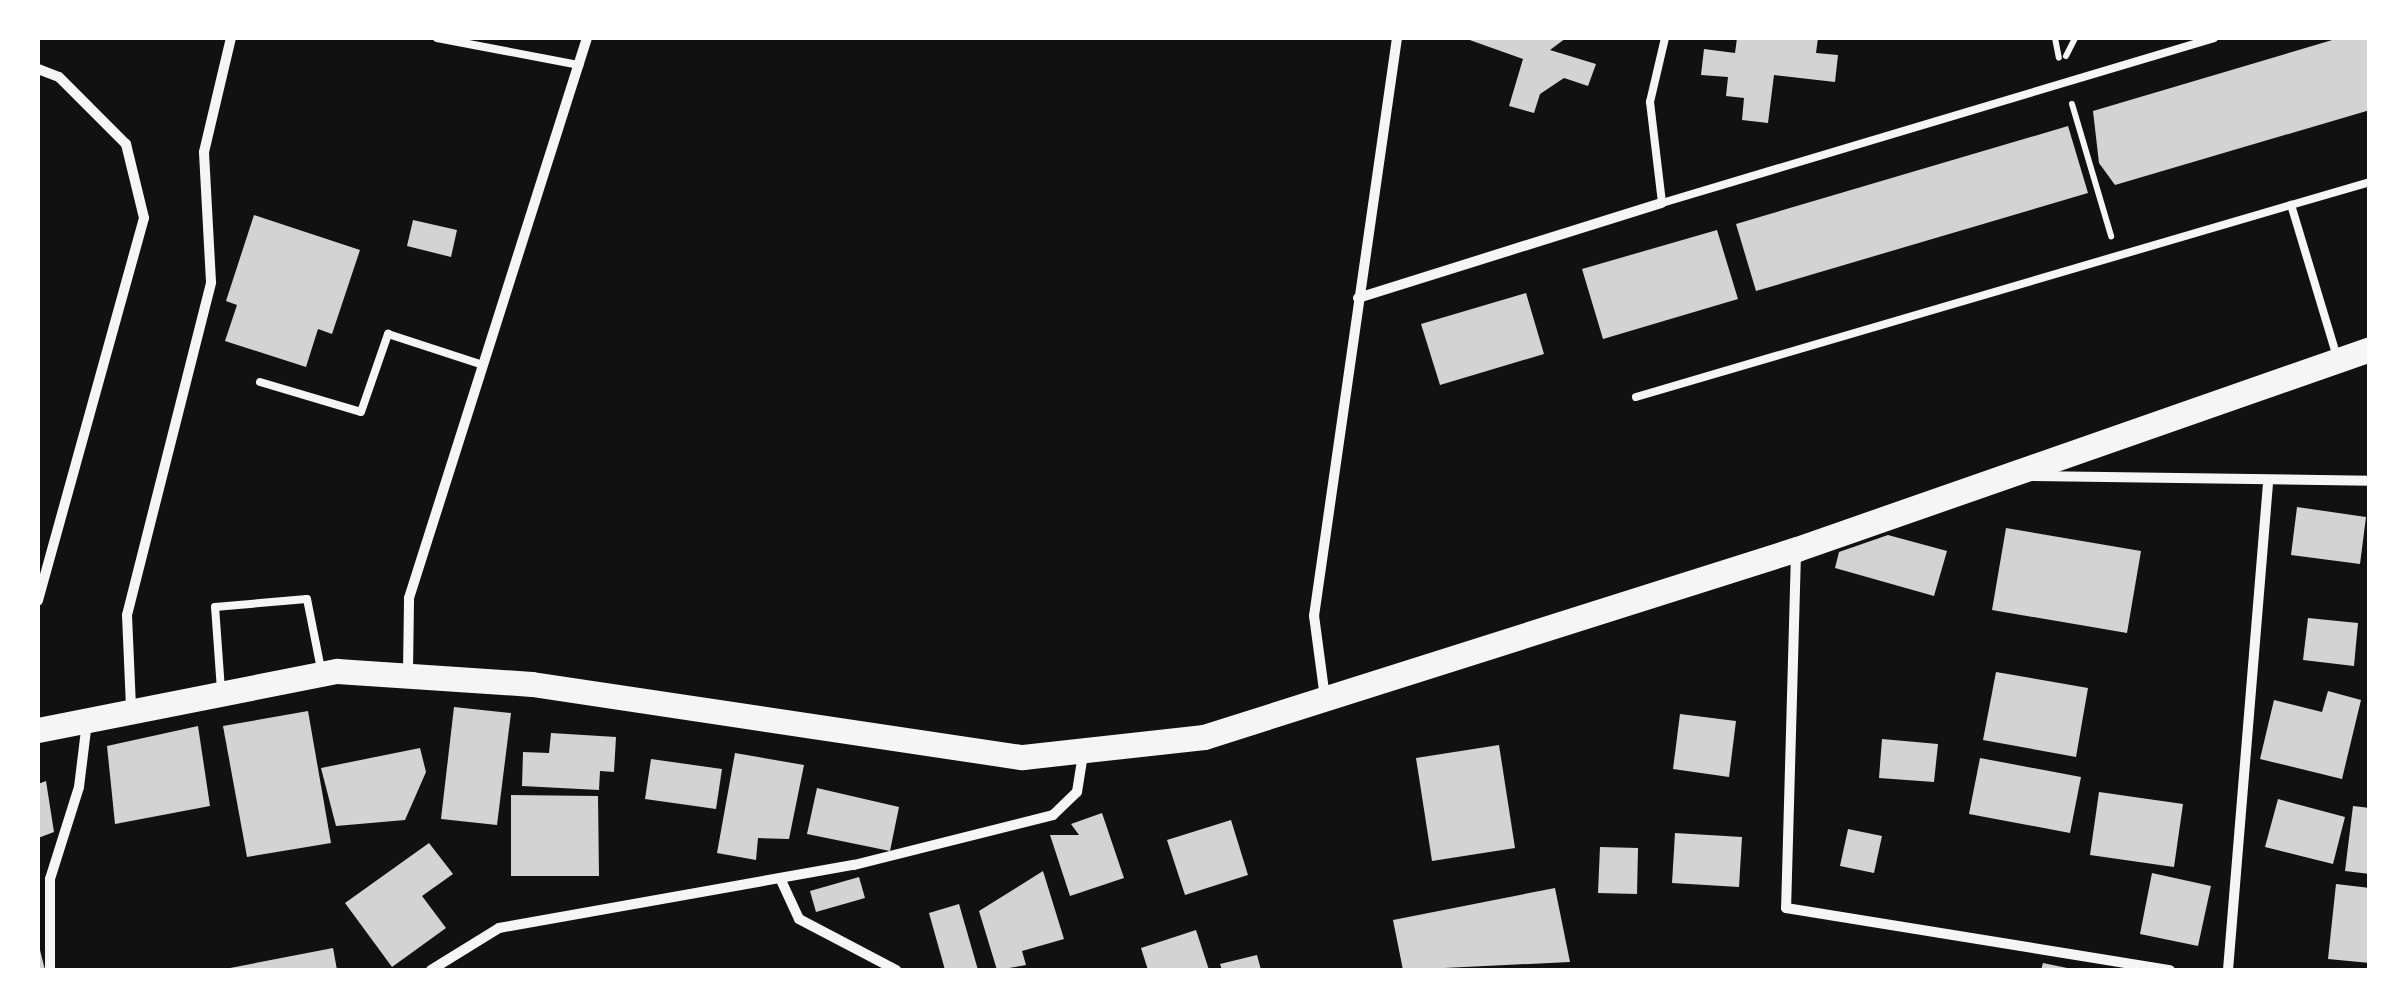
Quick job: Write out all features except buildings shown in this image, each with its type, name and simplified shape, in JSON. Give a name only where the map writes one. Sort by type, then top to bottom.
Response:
[{"type":"main road","points":[[38,730],[131,707],[322,673],[408,672],[1023,757],[1083,756],[1204,737],[1796,549],[2370,349]]},
{"type":"street","points":[[131,707],[127,615],[211,282],[204,152],[231,38]]},
{"type":"street","points":[[408,672],[409,598],[588,38]]},
{"type":"street","points":[[1325,700],[1314,616],[1397,38]]},
{"type":"street","points":[[38,69],[59,76],[126,144],[144,218],[38,601]]},
{"type":"street","points":[[1358,298],[1662,204]]},
{"type":"street","points":[[2016,475],[2268,483],[2370,481]]},
{"type":"street","points":[[2228,970],[2268,483]]},
{"type":"street","points":[[1796,549],[1786,908],[2170,970]]},
{"type":"street","points":[[50,970],[50,880],[79,787],[87,718]]},
{"type":"street","points":[[38,721],[38,730]]},
{"type":"street","points":[[430,970],[499,928],[780,878],[1053,815],[1077,792],[1083,756]]},
{"type":"street","points":[[38,878],[50,880]]},
{"type":"street","points":[[780,878],[799,920],[896,970]]},
{"type":"lane","points":[[437,38],[579,64]]},
{"type":"lane","points":[[1665,38],[1650,102],[1662,204],[2214,38]]},
{"type":"lane","points":[[1636,397],[2370,182]]},
{"type":"lane","points":[[2290,206],[2338,360]]},
{"type":"lane","points":[[260,382],[361,412],[388,334],[482,364]]},
{"type":"lane","points":[[221,690],[215,607],[308,600],[322,673]]},
{"type":"path","points":[[2054,38],[2117,256]]}]
